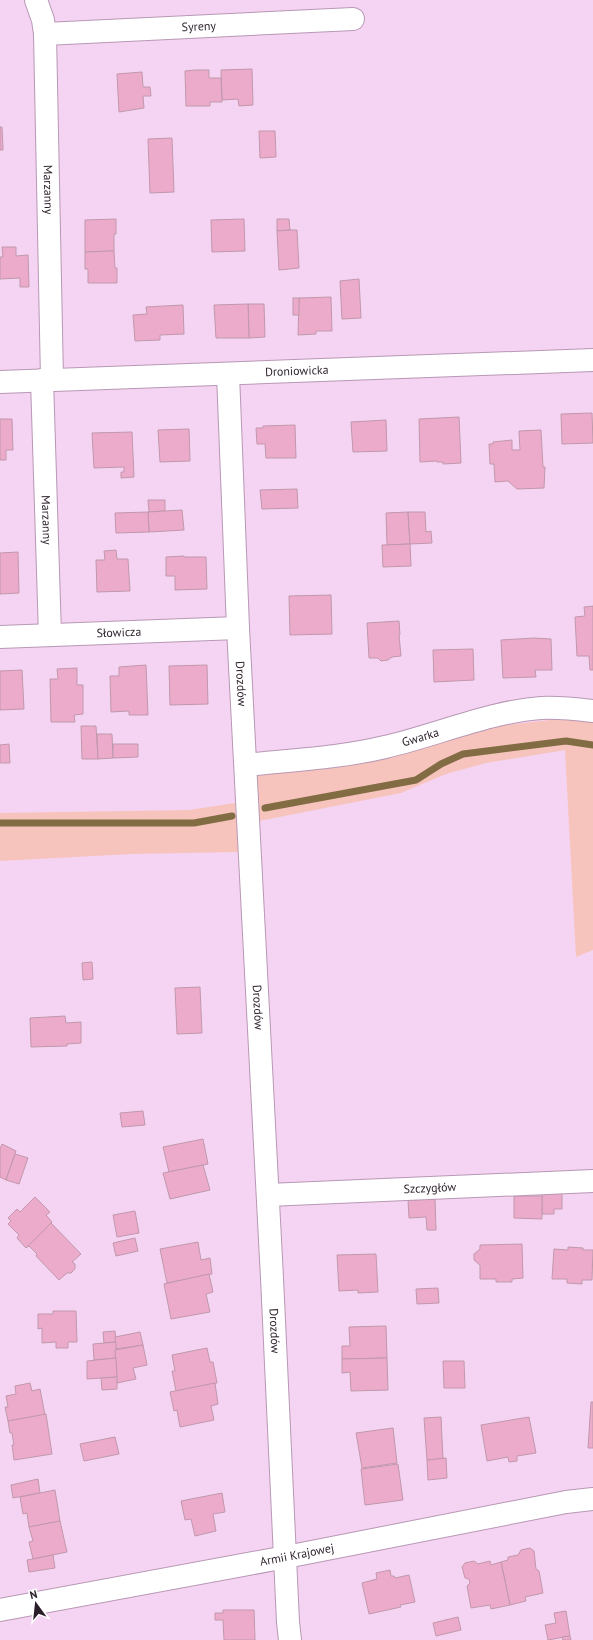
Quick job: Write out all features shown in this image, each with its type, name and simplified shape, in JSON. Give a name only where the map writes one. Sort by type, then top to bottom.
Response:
[{"type":"street","name":"Marzanny","points":[[36,0],[43,20],[45,34],[50,635]]},
{"type":"street","name":"Syreny","points":[[45,34],[353,20]]},
{"type":"street","name":"Droniowicka","points":[[0,382],[593,360]]},
{"type":"street","name":"Drozdów","points":[[228,374],[238,628],[290,1640]]},
{"type":"street","name":"Słowicza","points":[[0,637],[238,628]]},
{"type":"street","name":"Gwarka","points":[[246,765],[366,751],[391,746],[489,718],[540,708],[593,711]]},
{"type":"street","name":"Szczygłów","points":[[268,1195],[593,1181]]},
{"type":"street","name":"Armii Krajowej","points":[[0,1610],[286,1557],[566,1502],[593,1499]]},
{"type":"shaded area","points":[[567,718],[593,721],[593,950],[576,957],[565,750],[486,763],[446,774],[401,793],[259,821],[255,769],[489,727]]},
{"type":"shaded area","points":[[235,803],[239,852],[131,854],[0,861],[0,813],[189,810]]},
{"type":"building","points":[[252,69],[253,105],[239,106],[238,99],[222,100],[221,70]]},
{"type":"building","points":[[209,70],[209,78],[221,78],[222,102],[210,102],[210,106],[186,106],[185,71]]},
{"type":"building","points":[[142,72],[143,87],[150,87],[151,96],[143,96],[144,108],[119,112],[117,74]]},
{"type":"building","points":[[0,127],[2,127],[3,150],[0,150]]},
{"type":"building","points":[[259,131],[275,131],[276,157],[260,158]]},
{"type":"building","points":[[172,138],[174,192],[150,193],[148,139]]},
{"type":"building","points":[[116,219],[114,251],[85,252],[85,220]]},
{"type":"building","points":[[244,219],[245,251],[212,252],[211,220]]},
{"type":"building","points":[[277,219],[289,219],[290,230],[277,231]]},
{"type":"building","points":[[297,230],[299,268],[279,270],[277,231]]},
{"type":"building","points":[[2,247],[16,247],[16,256],[28,255],[29,287],[20,287],[20,278],[0,279],[0,257],[3,257]]},
{"type":"building","points":[[114,251],[115,268],[117,268],[117,283],[88,283],[88,269],[85,269],[85,252]]},
{"type":"building","points":[[359,279],[361,318],[342,319],[340,281]]},
{"type":"building","points":[[331,297],[332,331],[316,331],[316,334],[298,335],[299,298]]},
{"type":"building","points":[[293,298],[299,298],[299,315],[293,315]]},
{"type":"building","points":[[248,304],[264,304],[265,337],[249,338]]},
{"type":"building","points":[[248,304],[249,338],[216,338],[214,305]]},
{"type":"building","points":[[183,305],[184,334],[160,335],[160,340],[135,341],[133,315],[147,314],[146,307]]},
{"type":"building","points":[[592,413],[593,443],[562,444],[561,414]]},
{"type":"building","points":[[459,417],[461,463],[443,464],[443,462],[437,461],[420,462],[419,419]]},
{"type":"building","points":[[0,419],[12,419],[13,450],[6,450],[6,460],[0,460]]},
{"type":"building","points":[[386,420],[387,451],[353,452],[351,422]]},
{"type":"building","points":[[295,425],[296,458],[266,458],[265,444],[257,444],[256,428],[263,428],[263,426]]},
{"type":"building","points":[[189,429],[190,461],[160,462],[158,430]]},
{"type":"building","points":[[541,430],[543,467],[545,467],[544,488],[517,489],[508,481],[495,482],[494,464],[490,464],[489,444],[493,444],[493,442],[512,440],[512,450],[520,450],[519,431]]},
{"type":"building","points":[[132,432],[134,477],[121,478],[121,472],[124,472],[124,467],[94,468],[92,433]]},
{"type":"building","points":[[297,489],[298,508],[262,509],[260,490]]},
{"type":"building","points":[[148,500],[165,500],[165,511],[149,512]]},
{"type":"building","points":[[182,510],[184,530],[149,532],[148,512]]},
{"type":"building","points":[[148,512],[149,532],[116,533],[115,513]]},
{"type":"building","points":[[408,512],[410,544],[387,545],[386,513]]},
{"type":"building","points":[[408,512],[425,512],[426,532],[431,531],[432,543],[410,544]]},
{"type":"building","points":[[410,544],[411,566],[383,567],[382,545]]},
{"type":"building","points":[[116,550],[117,559],[128,559],[130,591],[97,592],[96,560],[105,560],[104,551]]},
{"type":"building","points":[[18,552],[19,593],[0,594],[0,553]]},
{"type":"building","points":[[166,557],[206,557],[207,589],[175,590],[175,576],[166,576]]},
{"type":"building","points":[[331,595],[332,634],[290,635],[289,596]]},
{"type":"building","points":[[593,606],[593,670],[590,670],[589,656],[577,656],[575,617],[585,616],[584,607]]},
{"type":"building","points":[[399,621],[401,656],[392,657],[388,660],[381,661],[378,658],[369,658],[367,623]]},
{"type":"building","points":[[534,638],[551,639],[552,670],[535,670],[536,677],[503,678],[501,640]]},
{"type":"building","points":[[473,649],[474,680],[434,682],[433,650]]},
{"type":"building","points":[[146,665],[148,715],[129,715],[129,711],[111,712],[110,676],[119,676],[119,667]]},
{"type":"building","points":[[207,665],[208,704],[170,705],[169,666]]},
{"type":"building","points":[[77,668],[77,685],[83,685],[83,714],[74,715],[75,722],[51,722],[50,679],[58,679],[57,669]]},
{"type":"building","points":[[22,670],[24,709],[0,710],[0,671]]},
{"type":"building","points":[[81,726],[96,726],[98,759],[82,759]]},
{"type":"building","points":[[97,734],[112,734],[113,758],[98,759]]},
{"type":"building","points":[[9,744],[10,763],[0,763],[0,745]]},
{"type":"building","points":[[113,744],[138,744],[138,757],[113,758]]},
{"type":"building","points":[[92,962],[93,979],[83,980],[82,963]]},
{"type":"building","points":[[200,987],[202,1033],[177,1034],[175,988]]},
{"type":"building","points":[[65,1016],[66,1023],[81,1022],[81,1043],[67,1044],[67,1046],[31,1047],[30,1018]]},
{"type":"building","points":[[143,1111],[145,1125],[122,1127],[120,1113]]},
{"type":"building","points":[[203,1139],[208,1164],[169,1172],[163,1147]]},
{"type":"building","points":[[2,1144],[16,1151],[6,1180],[0,1177],[0,1149]]},
{"type":"building","points":[[15,1154],[28,1158],[19,1184],[6,1180]]},
{"type":"building","points":[[203,1165],[210,1190],[170,1199],[163,1173]]},
{"type":"building","points":[[562,1193],[562,1209],[554,1209],[554,1214],[542,1214],[542,1194]]},
{"type":"building","points":[[514,1196],[542,1196],[542,1219],[514,1218]]},
{"type":"building","points":[[35,1197],[50,1212],[46,1215],[52,1222],[26,1248],[17,1238],[19,1235],[8,1224],[11,1221],[8,1218],[17,1209],[20,1212]]},
{"type":"building","points":[[435,1199],[436,1230],[427,1230],[426,1217],[409,1218],[408,1200]]},
{"type":"building","points":[[135,1211],[139,1233],[117,1237],[113,1215]]},
{"type":"building","points":[[51,1223],[81,1254],[72,1262],[75,1264],[75,1269],[71,1273],[67,1273],[59,1280],[36,1256],[37,1254],[29,1246],[27,1247]]},
{"type":"building","points":[[135,1238],[138,1251],[116,1256],[113,1243]]},
{"type":"building","points":[[198,1242],[201,1260],[210,1258],[212,1274],[167,1283],[160,1249]]},
{"type":"building","points":[[522,1244],[523,1278],[512,1279],[512,1282],[496,1282],[496,1279],[480,1279],[480,1265],[474,1260],[474,1254],[480,1249],[480,1245]]},
{"type":"building","points":[[568,1247],[593,1250],[592,1280],[582,1280],[582,1284],[567,1283],[567,1279],[552,1279],[554,1249],[568,1250]]},
{"type":"building","points":[[376,1254],[378,1292],[358,1293],[358,1290],[339,1291],[337,1255]]},
{"type":"building","points":[[209,1274],[213,1292],[206,1294],[210,1312],[171,1319],[164,1284]]},
{"type":"building","points":[[438,1288],[439,1303],[417,1304],[416,1289]]},
{"type":"building","points":[[53,1311],[76,1311],[77,1342],[68,1342],[68,1348],[56,1348],[56,1342],[42,1343],[42,1328],[38,1329],[38,1314],[53,1314]]},
{"type":"building","points":[[386,1326],[387,1358],[342,1359],[342,1346],[350,1346],[349,1327]]},
{"type":"building","points":[[115,1331],[116,1342],[104,1343],[103,1332]]},
{"type":"building","points":[[140,1332],[143,1345],[116,1349],[115,1337]]},
{"type":"building","points":[[116,1342],[116,1358],[94,1360],[93,1344]]},
{"type":"building","points":[[143,1345],[147,1365],[133,1368],[136,1379],[117,1383],[115,1350]]},
{"type":"building","points":[[207,1348],[210,1362],[213,1362],[217,1383],[176,1391],[172,1371],[175,1371],[172,1355]]},
{"type":"building","points":[[116,1358],[117,1377],[87,1379],[87,1361]]},
{"type":"building","points":[[387,1358],[388,1390],[351,1391],[350,1372],[342,1373],[342,1359]]},
{"type":"building","points":[[443,1361],[464,1361],[465,1388],[444,1388]]},
{"type":"building","points":[[117,1377],[117,1389],[102,1390],[101,1378]]},
{"type":"building","points":[[30,1383],[32,1391],[40,1389],[45,1415],[8,1421],[5,1407],[8,1407],[6,1396],[16,1394],[15,1386]]},
{"type":"building","points":[[215,1383],[218,1404],[211,1406],[214,1420],[180,1427],[177,1410],[174,1411],[170,1392]]},
{"type":"building","points":[[591,1402],[593,1402],[593,1448],[588,1448]]},
{"type":"building","points":[[46,1414],[52,1454],[14,1460],[12,1445],[14,1445],[8,1421]]},
{"type":"building","points":[[441,1417],[443,1459],[427,1460],[424,1418]]},
{"type":"building","points":[[529,1417],[536,1453],[517,1456],[517,1461],[509,1462],[508,1457],[487,1461],[481,1425]]},
{"type":"building","points":[[393,1428],[397,1463],[362,1468],[356,1433]]},
{"type":"building","points":[[115,1437],[119,1454],[84,1461],[80,1444]]},
{"type":"building","points":[[446,1458],[447,1478],[428,1480],[427,1460]]},
{"type":"building","points":[[398,1464],[403,1500],[365,1505],[361,1469]]},
{"type":"building","points":[[38,1479],[40,1493],[13,1498],[11,1485]]},
{"type":"building","points":[[55,1490],[60,1521],[29,1527],[27,1513],[23,1514],[20,1497]]},
{"type":"building","points":[[222,1493],[225,1512],[213,1514],[216,1531],[195,1536],[191,1519],[185,1520],[181,1501]]},
{"type":"building","points":[[60,1521],[67,1552],[33,1559],[29,1542],[33,1541],[29,1527]]},
{"type":"building","points":[[530,1548],[534,1551],[536,1569],[539,1571],[543,1593],[525,1597],[526,1601],[510,1605],[501,1562],[508,1560],[508,1557],[518,1555],[521,1550]]},
{"type":"building","points":[[53,1555],[55,1568],[29,1572],[27,1560]]},
{"type":"building","points":[[474,1561],[478,1564],[490,1561],[491,1565],[501,1562],[510,1605],[491,1609],[490,1605],[471,1608],[467,1586],[470,1583],[469,1579],[465,1578],[462,1567],[465,1563]]},
{"type":"building","points":[[390,1570],[391,1576],[394,1576],[395,1578],[409,1575],[415,1602],[400,1605],[401,1607],[369,1614],[362,1583],[377,1579],[376,1573]]},
{"type":"building","points":[[223,1610],[254,1610],[255,1640],[224,1640],[223,1620],[215,1620],[215,1613],[223,1613]]},
{"type":"building","points":[[566,1611],[570,1636],[548,1640],[545,1625],[556,1623],[554,1613]]},
{"type":"building","points":[[458,1617],[461,1630],[436,1636],[433,1623]]},
{"type":"building","points":[[570,1636],[571,1640],[563,1640],[562,1637]]},
{"type":"waterway","points":[[265,808],[416,780],[441,764],[463,754],[566,741],[593,745]]},
{"type":"waterway","points":[[0,823],[194,823],[232,816]]}]
